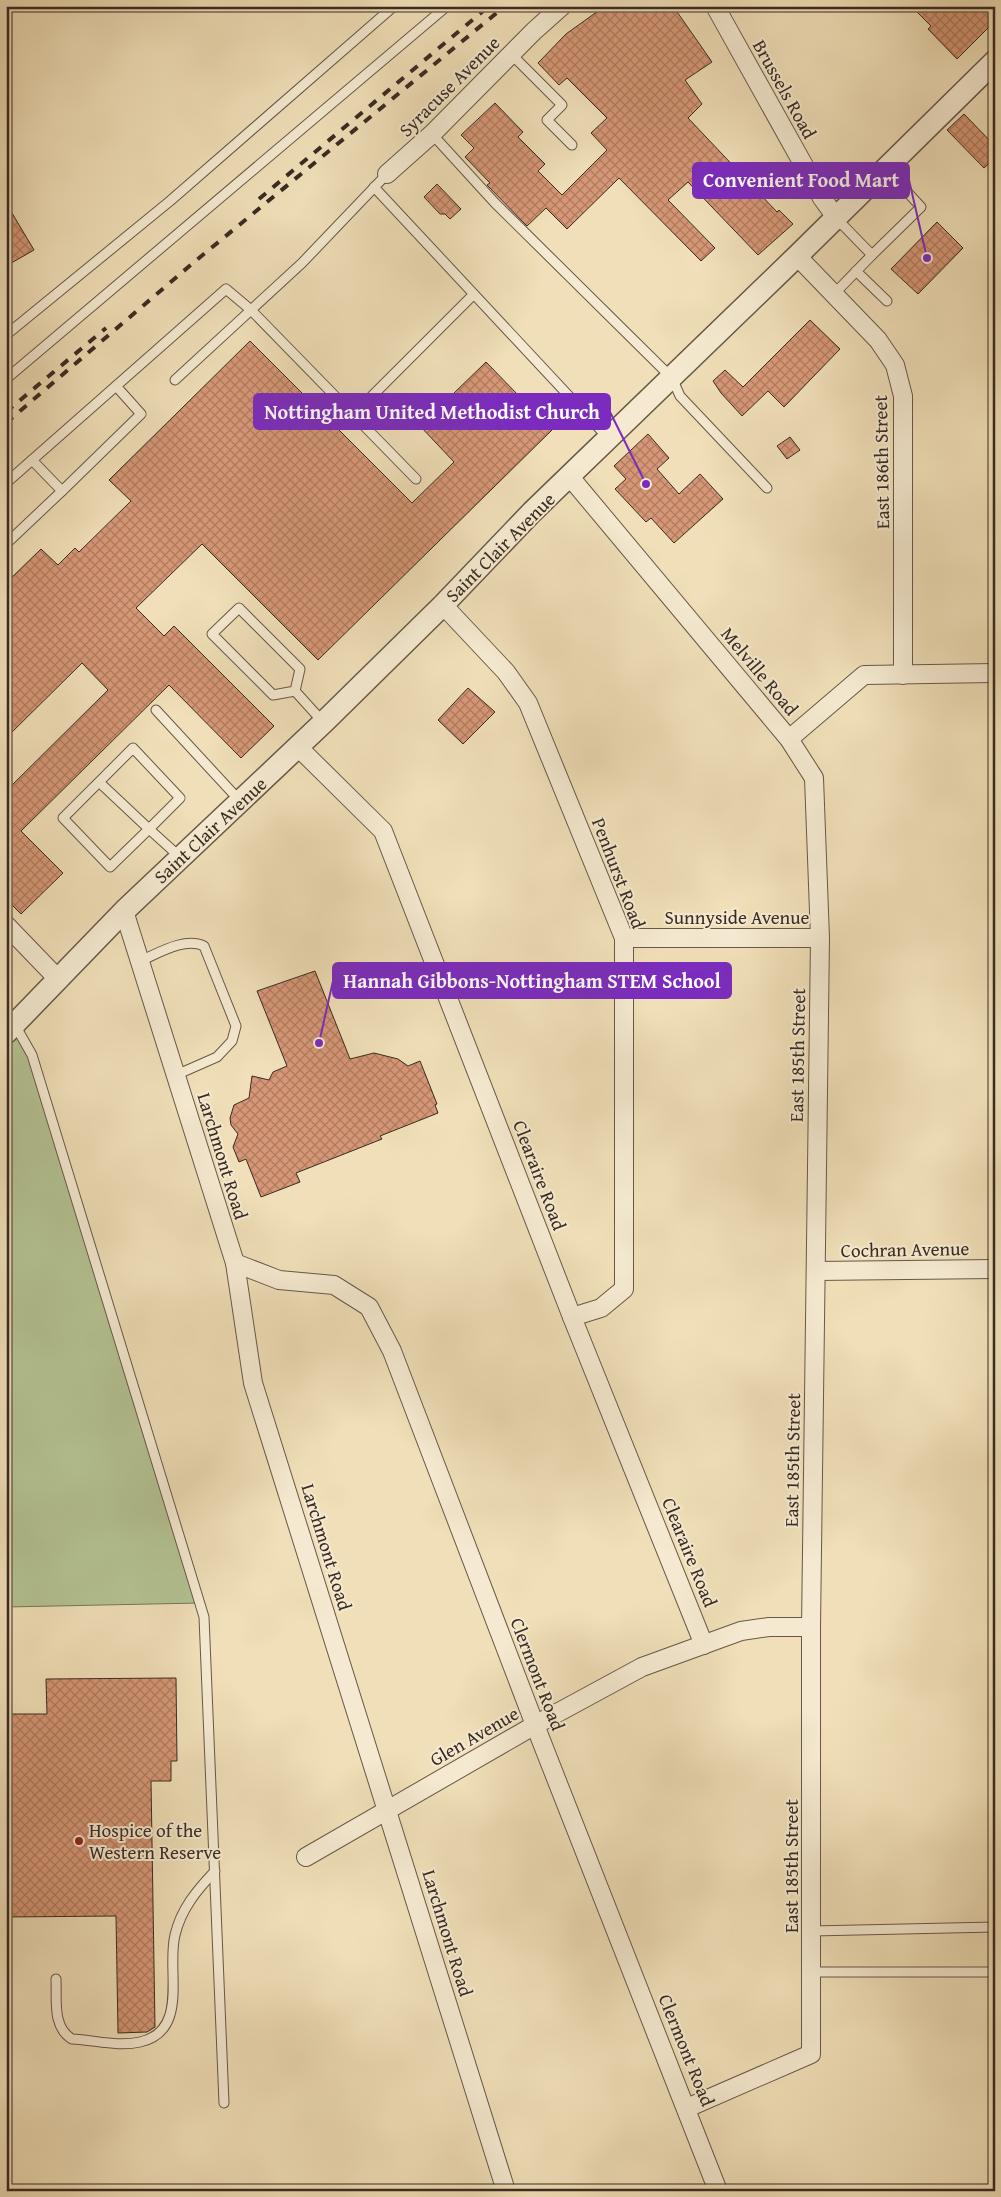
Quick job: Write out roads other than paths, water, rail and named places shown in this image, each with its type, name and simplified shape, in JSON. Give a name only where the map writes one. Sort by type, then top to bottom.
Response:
[{"type":"street","name":"Syracuse Avenue","points":[[387,174],[432,134],[511,54],[562,6]]},
{"type":"street","name":"Brussels Road","points":[[715,6],[822,198],[835,216]]},
{"type":"street","name":"Saint Clair Avenue","points":[[10,1029],[124,911],[324,722],[443,605],[532,512],[797,256],[835,216],[995,60]]},
{"type":"street","name":"East 186th Street","points":[[797,256],[878,340],[895,365],[903,396],[903,675]]},
{"type":"street","name":"Melville Road","points":[[570,477],[789,739],[864,675],[995,673]]},
{"type":"street","name":"Penhurst Road","points":[[443,605],[506,672],[528,703],[624,938],[624,1289],[601,1308],[572,1317]]},
{"type":"street","name":"East 185th Street","points":[[686,2108],[811,2054],[811,1627],[820,938],[814,778],[789,739]]},
{"type":"street","name":"Clearaire Road","points":[[298,747],[383,831],[572,1317],[704,1645]]},
{"type":"street","name":"Larchmont Road","points":[[124,911],[235,1263],[253,1383],[506,2191]]},
{"type":"street","points":[[6,925],[59,980]]},
{"type":"street","name":"Sunnyside Avenue","points":[[624,938],[820,938]]},
{"type":"street","name":"Clermont Road","points":[[235,1263],[280,1280],[334,1285],[370,1307],[392,1352],[535,1725],[718,2191]]},
{"type":"street","name":"Cochran Avenue","points":[[816,1271],[995,1269]]},
{"type":"street","name":"Glen Avenue","points":[[306,1857],[535,1725],[642,1667],[741,1632],[769,1627],[811,1627]]},
{"type":"lane","points":[[6,335],[170,201],[394,6]]},
{"type":"lane","points":[[6,379],[447,6]]},
{"type":"lane","points":[[511,54],[562,105],[547,120],[572,145]]},
{"type":"lane","points":[[432,134],[495,203],[672,378],[680,396],[767,488]]},
{"type":"lane","points":[[834,294],[921,207],[885,168]]},
{"type":"lane","points":[[174,380],[302,263],[387,174]]},
{"type":"lane","points":[[374,187],[609,439]]},
{"type":"lane","points":[[835,216],[872,255]]},
{"type":"lane","points":[[856,271],[887,301]]},
{"type":"lane","points":[[6,483],[226,289],[251,310],[416,479]]},
{"type":"lane","points":[[353,415],[473,295]]},
{"type":"lane","points":[[6,544],[141,414],[116,386]]},
{"type":"lane","points":[[32,460],[62,490]]},
{"type":"lane","points":[[239,608],[300,669],[295,691],[273,695],[212,634],[239,608]]},
{"type":"lane","points":[[295,691],[324,722]]},
{"type":"lane","points":[[156,710],[240,802]]},
{"type":"lane","points":[[133,748],[180,798],[149,829],[110,867],[62,818],[133,748]]},
{"type":"lane","points":[[99,782],[180,858]]},
{"type":"lane","points":[[140,961],[177,946],[196,942],[204,946],[236,1026],[232,1041],[217,1057],[176,1075]]},
{"type":"lane","points":[[10,1029],[32,1056],[204,1617],[224,2103]]},
{"type":"lane","points":[[56,1979],[59,2026],[66,2035],[72,2038],[126,2045],[143,2042],[154,2036],[164,2026],[171,2011],[174,1994],[174,1936],[182,1912],[215,1871]]},
{"type":"lane","points":[[812,1930],[995,1927]]},
{"type":"lane","points":[[812,1972],[995,1972]]},
{"type":"railway","points":[[259,199],[489,6]]},
{"type":"railway","points":[[6,423],[193,263],[505,6]]},
{"type":"railway","points":[[6,412],[106,328]]},
{"type":"place","name":"Convenient Food Mart","points":[[927,258]]},
{"type":"place","name":"Nottingham United Methodist Church","points":[[646,484]]},
{"type":"place","name":"Hannah Gibbons-Nottingham STEM School","points":[[319,1043]]},
{"type":"place","name":"Hospice of the Western Reserve","points":[[79,1841]]}]
